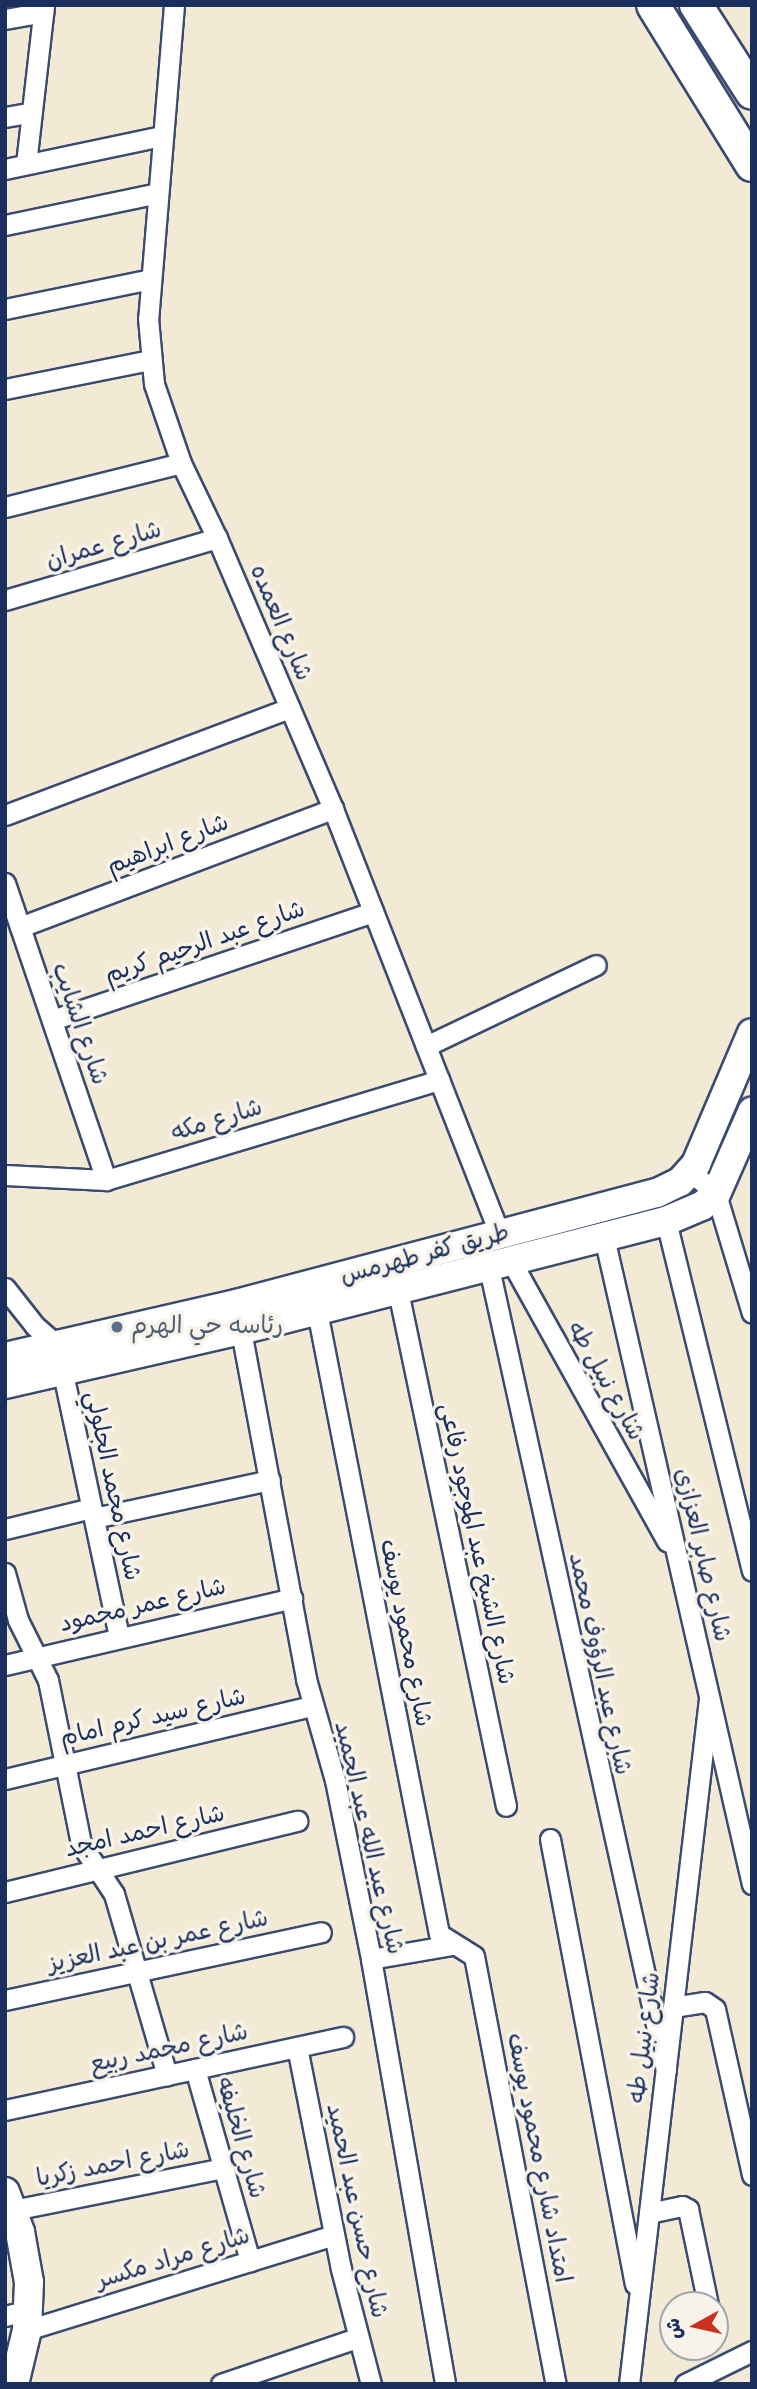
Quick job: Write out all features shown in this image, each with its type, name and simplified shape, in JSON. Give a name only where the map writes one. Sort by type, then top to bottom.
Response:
[{"type":"main road","points":[[653,5],[752,165]]},
{"type":"main road","points":[[696,5],[752,93]]},
{"type":"street","name":"شارع العمده","points":[[174,5],[151,279],[150,360],[181,463],[217,538],[333,808],[500,1235]]},
{"type":"street","points":[[5,19],[43,9],[26,164]]},
{"type":"street","points":[[5,117],[32,111]]},
{"type":"street","points":[[5,169],[162,136]]},
{"type":"street","points":[[5,225],[158,193]]},
{"type":"street","points":[[5,309],[151,279]]},
{"type":"street","points":[[5,389],[150,360]]},
{"type":"street","points":[[5,507],[181,463]]},
{"type":"street","name":"شارع عمران","points":[[5,600],[217,538]]},
{"type":"street","points":[[5,815],[290,708]]},
{"type":"street","name":"شارع ابراهيم","points":[[20,927],[333,808]]},
{"type":"street","name":"شارع الشايب","points":[[5,883],[106,1180]]},
{"type":"street","name":"شارع عبد الرحيم كريم","points":[[52,1020],[373,912]]},
{"type":"street","points":[[426,1046],[596,965]]},
{"type":"street","name":"طريق كفر طهرمس","points":[[5,1384],[60,1358],[239,1317],[500,1235],[657,1194],[680,1182],[690,1171],[710,1137],[752,1033]]},
{"type":"street","name":"شارع مكه","points":[[5,1175],[106,1180],[439,1080]]},
{"type":"street","points":[[716,1194],[742,1161],[752,1112]]},
{"type":"street","points":[[690,1171],[716,1194],[752,1313]]},
{"type":"street","name":"طريق كفر طهرمس","points":[[239,1317],[317,1311],[398,1292],[666,1221],[702,1206],[716,1194]]},
{"type":"street","points":[[666,1221],[752,1571]]},
{"type":"street","name":"شارع صابر العزازى","points":[[604,1237],[752,1884]]},
{"type":"street","name":"شارع نبيل طه","points":[[500,1264],[678,1561]]},
{"type":"street","name":"شارع عبد الرؤوف محمد","points":[[500,1264],[666,2070]]},
{"type":"street","points":[[5,1288],[60,1358]]},
{"type":"street","name":"شارع الشيخ عبد الموجود رفاعى","points":[[398,1292],[506,1806]]},
{"type":"street","name":"شارع محمود يوسف","points":[[317,1311],[439,1934],[458,1946]]},
{"type":"street","name":"شارع عبد الله عبد الحميد","points":[[239,1317],[312,1706],[335,1780],[371,1959],[445,2384]]},
{"type":"street","name":"طريق كفر طهرمس","points":[[5,1357],[60,1358]]},
{"type":"street","name":"شارع محمد الجلولي","points":[[60,1358],[120,1636]]},
{"type":"street","points":[[5,1529],[270,1480]]},
{"type":"street","points":[[5,1573],[18,1620],[48,1680],[81,1843],[114,1894],[167,2075]]},
{"type":"street","name":"شارع عمر محمود","points":[[5,1665],[292,1598]]},
{"type":"street","name":"شارع نبيل طه","points":[[629,2384],[709,1699]]},
{"type":"street","name":"شارع سيد كرم امام","points":[[5,1779],[312,1706]]},
{"type":"street","name":"شارع احمد امجد","points":[[5,1892],[297,1821]]},
{"type":"street","points":[[550,1839],[638,2302]]},
{"type":"street","name":"شارع عمر بن عبد العزيز","points":[[5,2000],[321,1932]]},
{"type":"street","points":[[371,1959],[458,1946]]},
{"type":"street","name":"امتداد شارع محمود يوسف","points":[[458,1946],[476,1964],[555,2384]]},
{"type":"street","points":[[673,2007],[705,2002],[715,2009],[752,2175]]},
{"type":"street","name":"شارع محمد ربيع","points":[[5,2110],[343,2037]]},
{"type":"street","name":"شارع حسن عبد الحميد","points":[[297,2047],[334,2235],[357,2337],[371,2384]]},
{"type":"street","name":"شارع الخليفه","points":[[195,2069],[250,2261]]},
{"type":"street","name":"شارع احمد زكريا","points":[[9,2201],[223,2168]]},
{"type":"street","points":[[9,2201],[27,2259],[14,2384]]},
{"type":"street","points":[[649,2213],[682,2206],[688,2209],[705,2291]]},
{"type":"street","name":"شارع مراد مكسر","points":[[21,2319],[250,2261],[334,2235]]},
{"type":"street","points":[[221,2384],[357,2337]]},
{"type":"street","points":[[685,2384],[752,2351]]},
{"type":"place","name":"رئاسه حي الهرم","points":[[117,1327]]}]
